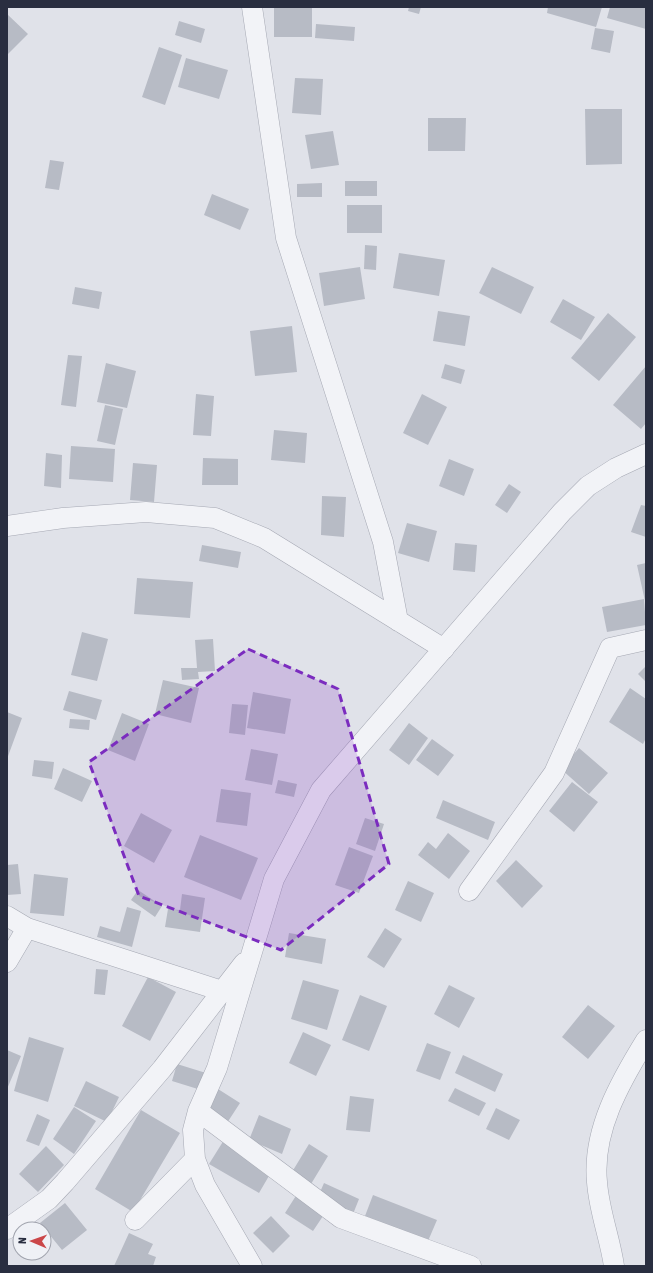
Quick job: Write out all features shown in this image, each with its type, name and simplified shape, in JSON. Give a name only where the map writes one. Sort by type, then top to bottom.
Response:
[{"type":"street","points":[[252,7],[286,238],[383,542],[398,621]]},
{"type":"street","points":[[252,1266],[205,1185],[195,1159],[193,1130],[198,1111],[217,1068],[274,879],[321,790],[562,512],[588,486],[616,468],[646,454]]},
{"type":"street","points":[[7,526],[63,518],[146,512],[214,518],[264,538],[444,649]]},
{"type":"street","points":[[469,891],[554,773],[610,648],[646,640]]},
{"type":"street","points":[[7,916],[27,928],[222,991]]},
{"type":"street","points":[[7,962],[27,928]]},
{"type":"street","points":[[7,1229],[49,1199],[65,1182],[162,1069],[251,955]]},
{"type":"street","points":[[614,1266],[596,1181],[598,1150],[606,1117],[621,1079],[646,1040]]},
{"type":"street","points":[[198,1111],[341,1218],[471,1266]]},
{"type":"street","points":[[135,1220],[195,1159]]},
{"type":"highlighted area","points":[[248,649],[338,689],[389,864],[281,950],[139,896],[89,762]]},
{"type":"building","points":[[274,7],[312,7],[312,37],[274,37]]},
{"type":"building","points":[[409,7],[421,7],[419,14],[408,11]]},
{"type":"building","points":[[548,7],[602,7],[596,27],[547,13]]},
{"type":"building","points":[[610,7],[646,7],[646,29],[607,18]]},
{"type":"building","points":[[7,14],[28,34],[7,55]]},
{"type":"building","points":[[179,21],[205,29],[201,43],[175,35]]},
{"type":"building","points":[[316,24],[355,27],[354,41],[315,38]]},
{"type":"building","points":[[595,28],[614,31],[610,53],[591,49]]},
{"type":"building","points":[[159,47],[182,55],[165,105],[142,97]]},
{"type":"building","points":[[186,58],[228,70],[219,99],[178,87]]},
{"type":"building","points":[[295,78],[323,79],[321,115],[292,113]]},
{"type":"building","points":[[585,109],[622,109],[622,164],[586,165]]},
{"type":"building","points":[[428,118],[466,118],[465,151],[428,151]]},
{"type":"building","points":[[333,131],[339,165],[311,169],[305,135]]},
{"type":"building","points":[[50,160],[64,162],[59,190],[45,188]]},
{"type":"building","points":[[345,181],[377,181],[377,196],[345,196]]},
{"type":"building","points":[[322,183],[322,197],[297,197],[297,184]]},
{"type":"building","points":[[212,194],[249,209],[240,230],[204,215]]},
{"type":"building","points":[[347,205],[382,205],[382,233],[347,233]]},
{"type":"building","points":[[365,245],[377,246],[376,270],[364,269]]},
{"type":"building","points":[[399,253],[445,260],[439,296],[393,288]]},
{"type":"building","points":[[360,267],[365,299],[324,306],[319,273]]},
{"type":"building","points":[[492,267],[534,287],[521,314],[479,293]]},
{"type":"building","points":[[75,287],[102,292],[99,309],[72,304]]},
{"type":"building","points":[[563,299],[595,317],[581,340],[550,322]]},
{"type":"building","points":[[438,311],[470,316],[465,346],[433,341]]},
{"type":"building","points":[[608,313],[636,337],[599,381],[571,358]]},
{"type":"building","points":[[292,326],[297,372],[255,376],[250,331]]},
{"type":"building","points":[[68,355],[82,356],[76,407],[61,405]]},
{"type":"building","points":[[106,363],[136,371],[127,408],[97,402]]},
{"type":"building","points":[[445,364],[465,370],[461,384],[441,378]]},
{"type":"building","points":[[646,366],[646,423],[641,429],[613,405]]},
{"type":"building","points":[[196,394],[214,396],[211,436],[193,435]]},
{"type":"building","points":[[422,394],[447,407],[428,445],[403,433]]},
{"type":"building","points":[[105,405],[123,409],[115,445],[97,441]]},
{"type":"building","points":[[274,430],[307,433],[305,463],[271,460]]},
{"type":"building","points":[[71,446],[115,449],[113,482],[69,479]]},
{"type":"building","points":[[46,453],[62,455],[61,488],[44,486]]},
{"type":"building","points":[[203,458],[238,459],[238,485],[202,485]]},
{"type":"building","points":[[449,459],[474,469],[464,496],[439,486]]},
{"type":"building","points":[[133,463],[157,465],[154,502],[130,500]]},
{"type":"building","points":[[509,484],[521,492],[507,513],[495,505]]},
{"type":"building","points":[[322,496],[346,497],[344,537],[321,535]]},
{"type":"building","points":[[641,505],[646,506],[646,537],[631,532]]},
{"type":"building","points":[[407,523],[437,531],[429,562],[398,553]]},
{"type":"building","points":[[455,543],[477,545],[475,572],[453,570]]},
{"type":"building","points":[[202,545],[241,552],[238,568],[199,561]]},
{"type":"building","points":[[646,563],[646,601],[645,601],[637,565]]},
{"type":"building","points":[[137,578],[193,582],[190,618],[134,614]]},
{"type":"building","points":[[644,599],[646,625],[607,632],[602,607]]},
{"type":"building","points":[[82,632],[108,639],[97,681],[71,675]]},
{"type":"building","points":[[213,639],[215,671],[198,672],[199,679],[182,680],[181,668],[197,668],[195,640]]},
{"type":"building","points":[[646,666],[646,682],[638,674]]},
{"type":"building","points":[[163,680],[199,688],[191,723],[155,714]]},
{"type":"building","points":[[630,688],[646,699],[646,738],[643,744],[609,722]]},
{"type":"building","points":[[69,691],[102,700],[96,720],[63,710]]},
{"type":"building","points":[[253,692],[291,699],[285,734],[247,728]]},
{"type":"building","points":[[232,704],[248,705],[245,735],[229,733]]},
{"type":"building","points":[[7,712],[22,718],[7,759]]},
{"type":"building","points":[[122,713],[149,724],[135,761],[108,750]]},
{"type":"building","points":[[70,719],[90,720],[89,730],[69,728]]},
{"type":"building","points":[[409,723],[428,738],[409,765],[389,750]]},
{"type":"building","points":[[432,739],[454,755],[438,776],[416,760]]},
{"type":"building","points":[[579,748],[608,773],[589,794],[561,769]]},
{"type":"building","points":[[251,749],[278,754],[272,785],[245,780]]},
{"type":"building","points":[[34,760],[54,762],[52,779],[32,776]]},
{"type":"building","points":[[63,768],[92,781],[82,802],[54,789]]},
{"type":"building","points":[[278,780],[297,784],[294,797],[275,793]]},
{"type":"building","points":[[572,782],[598,802],[574,832],[549,811]]},
{"type":"building","points":[[221,789],[251,793],[247,826],[216,822]]},
{"type":"building","points":[[443,800],[495,822],[488,840],[436,818]]},
{"type":"building","points":[[141,813],[172,830],[154,863],[124,846]]},
{"type":"building","points":[[365,818],[384,824],[375,851],[356,844]]},
{"type":"building","points":[[448,833],[470,851],[449,879],[418,855],[428,842],[436,849]]},
{"type":"building","points":[[200,835],[258,858],[241,900],[184,877]]},
{"type":"building","points":[[349,847],[373,856],[359,893],[335,885]]},
{"type":"building","points":[[516,860],[543,886],[522,908],[496,881]]},
{"type":"building","points":[[18,864],[21,894],[7,895],[7,865]]},
{"type":"building","points":[[34,874],[68,878],[64,916],[30,913]]},
{"type":"building","points":[[408,881],[434,893],[421,922],[395,910]]},
{"type":"building","points":[[138,890],[162,906],[155,917],[131,900]]},
{"type":"building","points":[[182,894],[205,898],[200,932],[165,927],[168,909],[180,910]]},
{"type":"building","points":[[127,907],[141,911],[132,947],[97,937],[100,926],[120,932]]},
{"type":"building","points":[[385,928],[402,939],[384,968],[367,957]]},
{"type":"building","points":[[289,933],[326,939],[322,964],[285,957]]},
{"type":"building","points":[[96,969],[108,970],[105,995],[94,994]]},
{"type":"building","points":[[148,977],[176,992],[150,1041],[122,1026]]},
{"type":"building","points":[[303,980],[339,990],[327,1030],[291,1019]]},
{"type":"building","points":[[449,985],[475,998],[459,1028],[434,1014]]},
{"type":"building","points":[[360,995],[387,1006],[369,1051],[342,1040]]},
{"type":"building","points":[[588,1005],[615,1026],[588,1059],[562,1037]]},
{"type":"building","points":[[303,1032],[331,1045],[316,1076],[289,1063]]},
{"type":"building","points":[[29,1037],[64,1048],[48,1102],[14,1091]]},
{"type":"building","points":[[427,1043],[451,1052],[440,1080],[416,1071]]},
{"type":"building","points":[[7,1050],[21,1056],[7,1089]]},
{"type":"building","points":[[463,1055],[503,1074],[495,1092],[455,1073]]},
{"type":"building","points":[[177,1064],[206,1073],[201,1090],[172,1081]]},
{"type":"building","points":[[86,1081],[119,1097],[107,1122],[74,1106]]},
{"type":"building","points":[[455,1088],[486,1103],[479,1116],[448,1101]]},
{"type":"building","points":[[218,1089],[240,1103],[227,1123],[205,1109]]},
{"type":"building","points":[[350,1096],[374,1099],[370,1132],[346,1130]]},
{"type":"building","points":[[74,1107],[96,1121],[74,1154],[53,1139]]},
{"type":"building","points":[[496,1108],[520,1120],[509,1140],[486,1129]]},
{"type":"building","points":[[141,1110],[180,1133],[133,1212],[95,1189]]},
{"type":"building","points":[[37,1114],[50,1120],[39,1146],[26,1141]]},
{"type":"building","points":[[259,1115],[291,1129],[282,1154],[249,1140]]},
{"type":"building","points":[[224,1140],[273,1169],[259,1193],[209,1164]]},
{"type":"building","points":[[309,1144],[328,1156],[311,1184],[292,1172]]},
{"type":"building","points":[[46,1146],[64,1165],[38,1192],[19,1174]]},
{"type":"building","points":[[324,1183],[359,1199],[353,1214],[317,1199]]},
{"type":"building","points":[[299,1191],[327,1210],[313,1231],[285,1213]]},
{"type":"building","points":[[373,1195],[437,1220],[428,1241],[365,1216]]},
{"type":"building","points":[[65,1203],[87,1230],[62,1250],[52,1238],[52,1221],[42,1221]]},
{"type":"building","points":[[271,1216],[290,1236],[273,1253],[253,1233]]},
{"type":"building","points":[[129,1233],[153,1244],[148,1254],[156,1257],[153,1266],[114,1266]]}]
